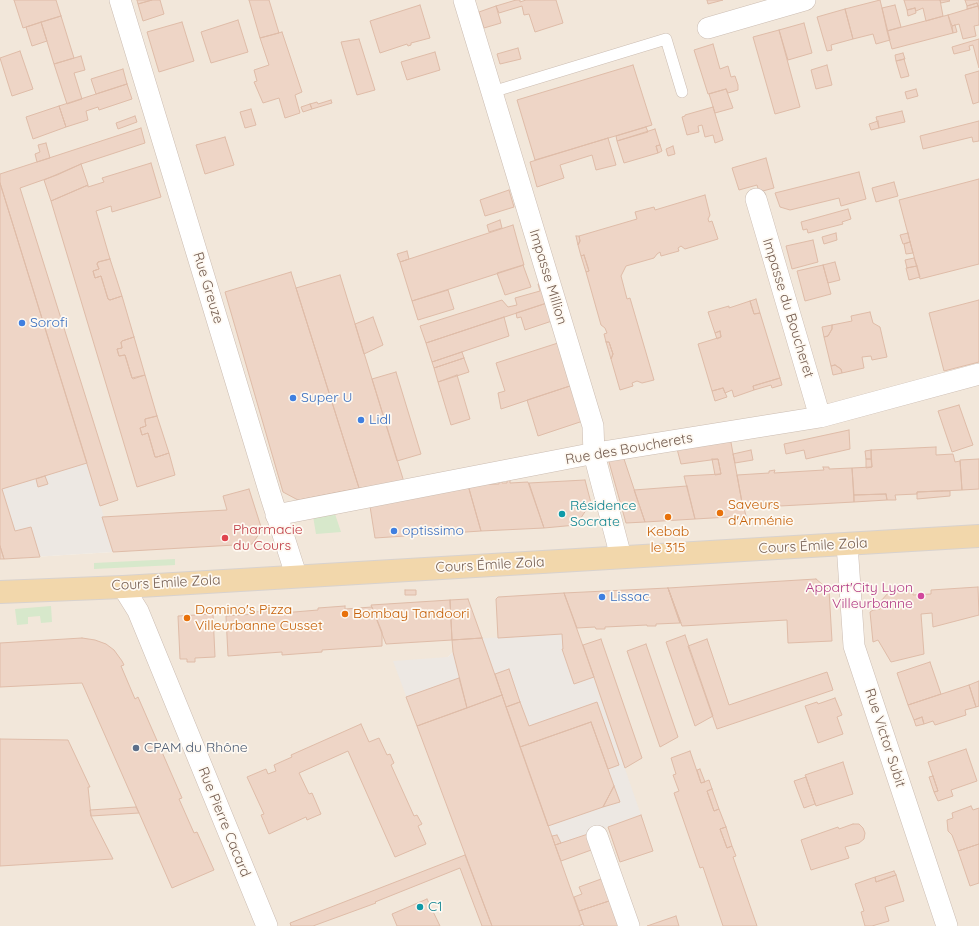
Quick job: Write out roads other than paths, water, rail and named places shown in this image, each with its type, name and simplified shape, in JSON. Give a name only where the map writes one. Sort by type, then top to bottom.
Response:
[{"type":"main road","name":"Cours Émile Zola","points":[[0,592],[979,536]]},
{"type":"street","name":"Rue Greuze","points":[[120,0],[276,515],[296,575]]},
{"type":"street","name":"Impasse Million","points":[[464,0],[593,426],[594,454],[621,557]]},
{"type":"street","points":[[708,28],[805,0]]},
{"type":"street","name":"Impasse du Boucheret","points":[[756,199],[820,417]]},
{"type":"street","name":"Rue des Boucherets","points":[[276,515],[594,454],[820,417],[979,374]]},
{"type":"street","name":"Rue Victor Subit","points":[[847,544],[854,646],[947,926]]},
{"type":"street","name":"Rue Pierre Cacard","points":[[123,586],[138,612],[267,926]]},
{"type":"street","points":[[597,836],[629,926]]},
{"type":"lane","points":[[492,92],[666,39],[682,92]]},
{"type":"place","name":"Sorofi","points":[[22,323]]},
{"type":"place","name":"Super U","points":[[293,398]]},
{"type":"place","name":"Lidl","points":[[361,420]]},
{"type":"place","name":"Saveurs d'Arménie","points":[[720,513]]},
{"type":"place","name":"Résidence Socrate","points":[[562,514]]},
{"type":"place","name":"Kebab le 315","points":[[668,517]]},
{"type":"place","name":"optissimo","points":[[394,531]]},
{"type":"place","name":"Pharmacie du Cours","points":[[225,538]]},
{"type":"place","name":"Appart'City Lyon Villeurbanne","points":[[921,596]]},
{"type":"place","name":"Lissac","points":[[602,597]]},
{"type":"place","name":"Bombay Tandoori","points":[[345,614]]},
{"type":"place","name":"Domino's Pizza Villeurbanne Cusset","points":[[187,618]]},
{"type":"place","name":"CPAM du Rhône","points":[[136,748]]},
{"type":"place","name":"C1","points":[[420,907]]}]
